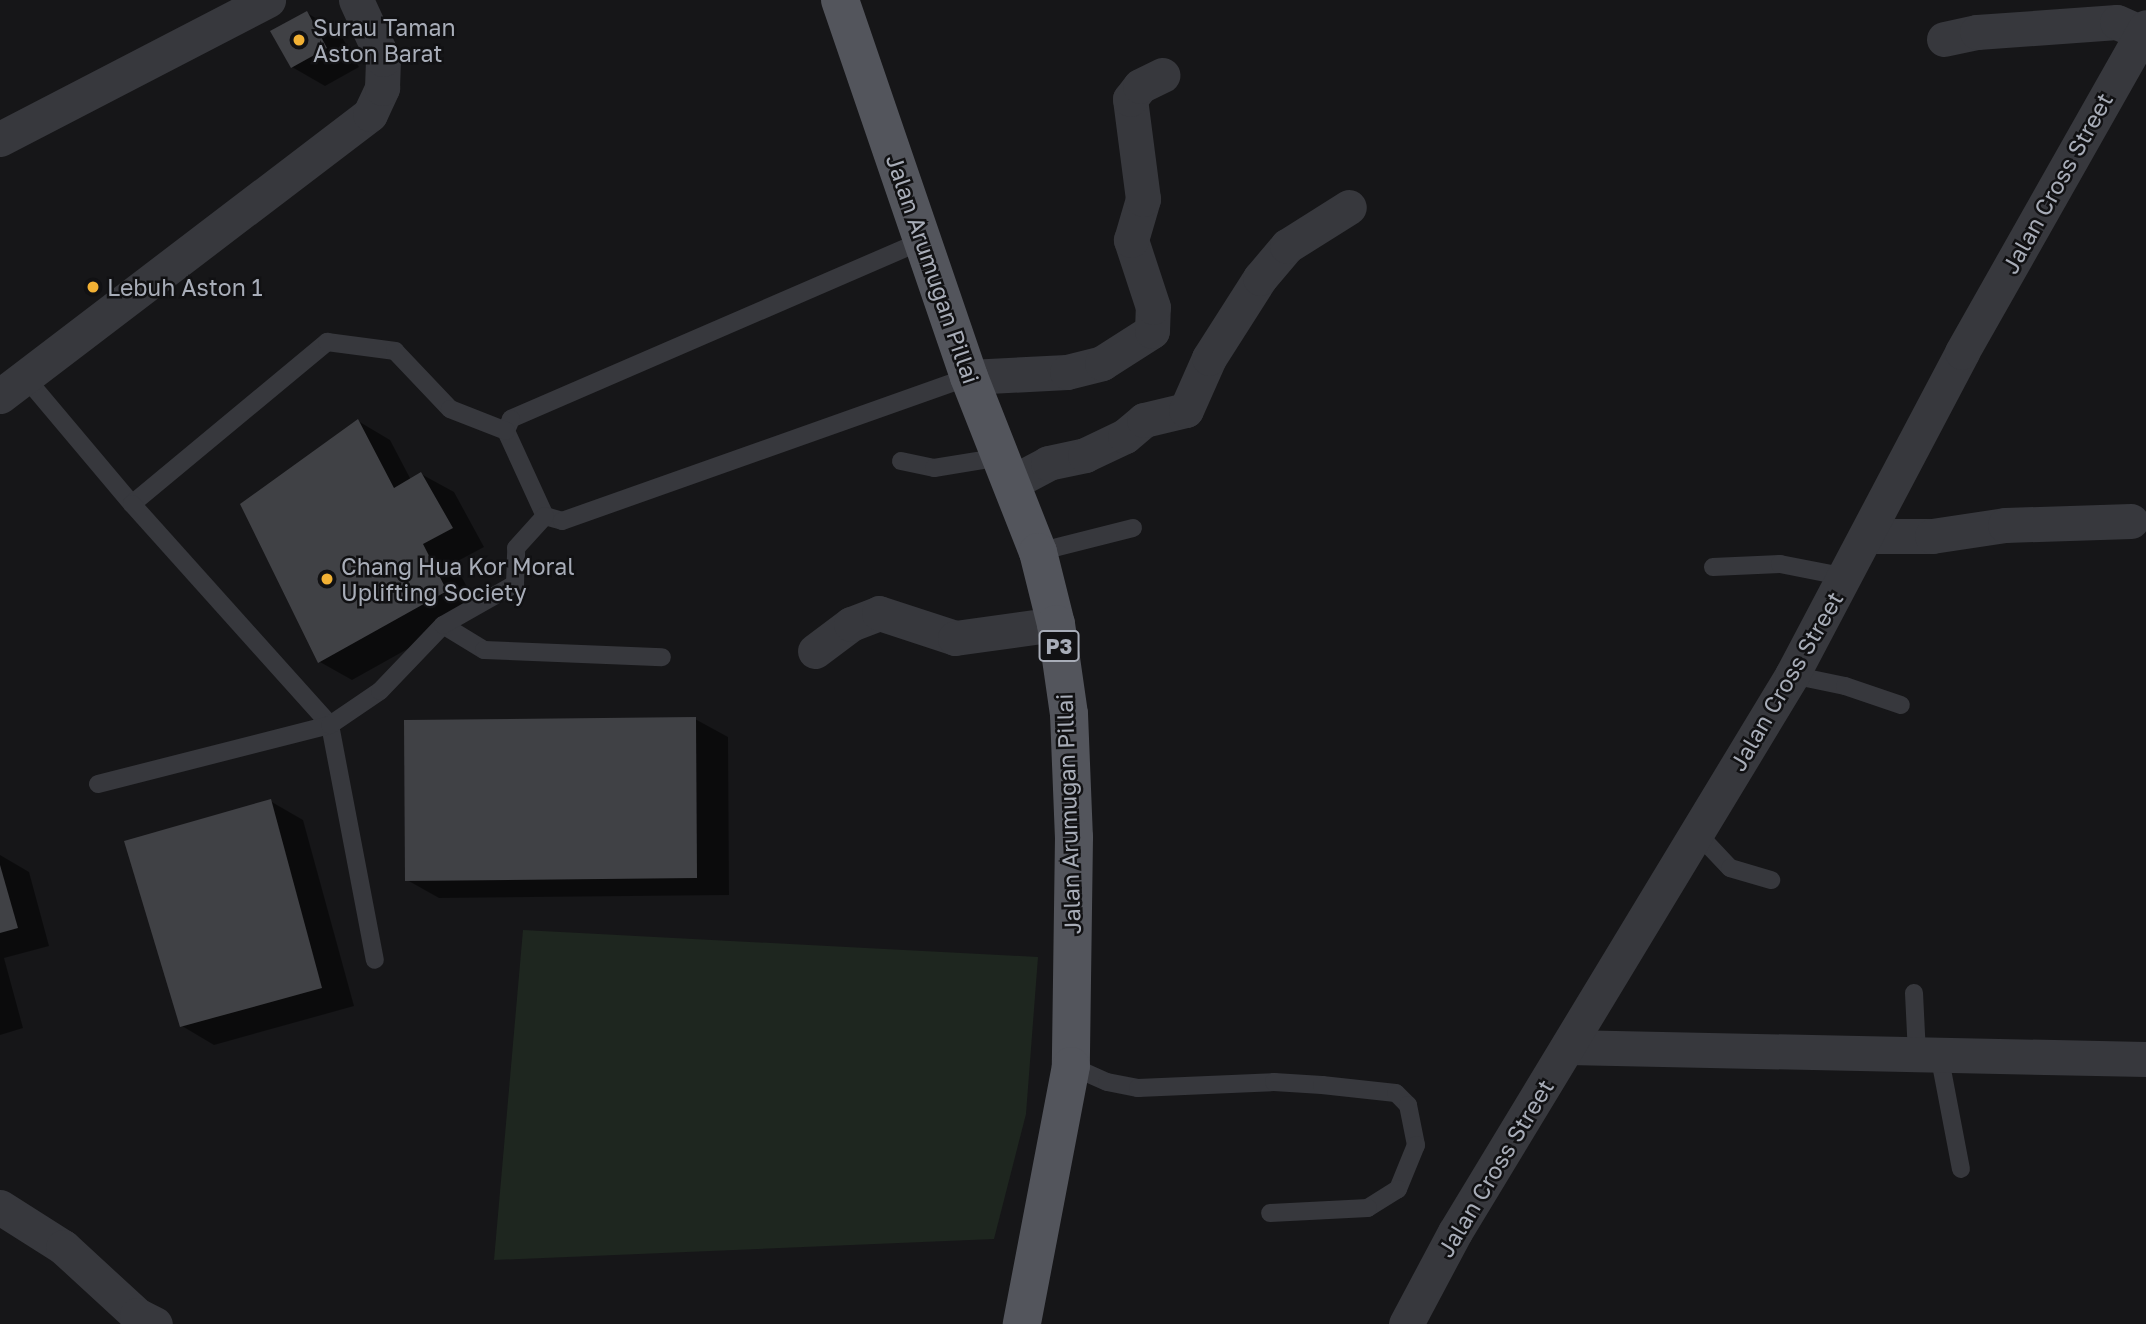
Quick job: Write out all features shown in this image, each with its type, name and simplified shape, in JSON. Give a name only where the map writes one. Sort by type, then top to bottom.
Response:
[{"type":"main road","name":"Jalan Arumugan Pillai","points":[[840,0],[970,377],[1038,552],[1056,624],[1069,714],[1074,837],[1071,1066],[1022,1324]]},
{"type":"street","points":[[0,139],[268,0]]},
{"type":"street","points":[[13,387],[370,114],[382,88],[383,59],[356,0]]},
{"type":"street","points":[[1944,39],[1977,32],[2117,22],[2144,30]]},
{"type":"street","name":"Jalan Cross Street","points":[[1406,1324],[1455,1232],[1793,675],[1962,352],[2144,30]]},
{"type":"street","points":[[970,377],[1067,372],[1102,363],[1152,331],[1153,307],[1131,240],[1143,199],[1130,99],[1140,86],[1163,75]]},
{"type":"street","points":[[1008,469],[1084,455],[1125,436],[1144,420],[1186,410],[1214,349],[1259,278],[1287,246],[1349,207]]},
{"type":"street","points":[[1867,536],[1932,536],[2005,526],[2131,521]]},
{"type":"street","points":[[815,651],[851,624],[879,613],[955,638],[1056,624]]},
{"type":"street","points":[[1568,1047],[2146,1059]]},
{"type":"street","points":[[0,1207],[63,1247],[137,1315],[155,1324]]},
{"type":"lane","points":[[506,431],[511,419],[519,415],[923,240]]},
{"type":"lane","points":[[132,504],[327,342],[396,351],[450,409],[506,431],[545,516]]},
{"type":"lane","points":[[545,516],[575,520],[970,377]]},
{"type":"lane","points":[[13,387],[132,504],[330,725],[375,960]]},
{"type":"lane","points":[[901,461],[934,468],[1008,469]]},
{"type":"lane","points":[[98,784],[330,725],[380,691],[443,625],[515,583],[516,548],[545,516]]},
{"type":"lane","points":[[1038,552],[1133,528]]},
{"type":"lane","points":[[1713,567],[1780,564],[1846,578]]},
{"type":"lane","points":[[443,625],[484,650],[663,657]]},
{"type":"lane","points":[[1793,675],[1845,686],[1900,705]]},
{"type":"lane","points":[[1697,833],[1730,867],[1771,880]]},
{"type":"lane","points":[[1914,993],[1928,1054],[1961,1169]]},
{"type":"lane","points":[[1071,1066],[1107,1082],[1138,1088],[1310,1084],[1396,1093],[1408,1105],[1416,1145],[1398,1189],[1368,1208],[1270,1213]]},
{"type":"shaded area","points":[[523,930],[1038,957],[1026,1114],[994,1239],[494,1260]]},
{"type":"building","name":"Surau Taman Aston Barat","points":[[307,11],[327,48],[291,68],[270,31]]},
{"type":"building","points":[[358,419],[394,488],[421,472],[453,528],[423,544],[447,591],[318,663],[240,504]]},
{"type":"building","points":[[696,717],[697,878],[405,881],[404,720]]},
{"type":"building","points":[[271,799],[322,988],[180,1027],[124,841]]},
{"type":"building","points":[[0,865],[18,928],[0,933]]},
{"type":"place","name":"Surau Taman Aston Barat","points":[[299,40]]},
{"type":"place","name":"Lebuh Aston 1","points":[[93,287]]},
{"type":"place","name":"Chang Hua Kor Moral Uplifting Society","points":[[327,579]]}]
